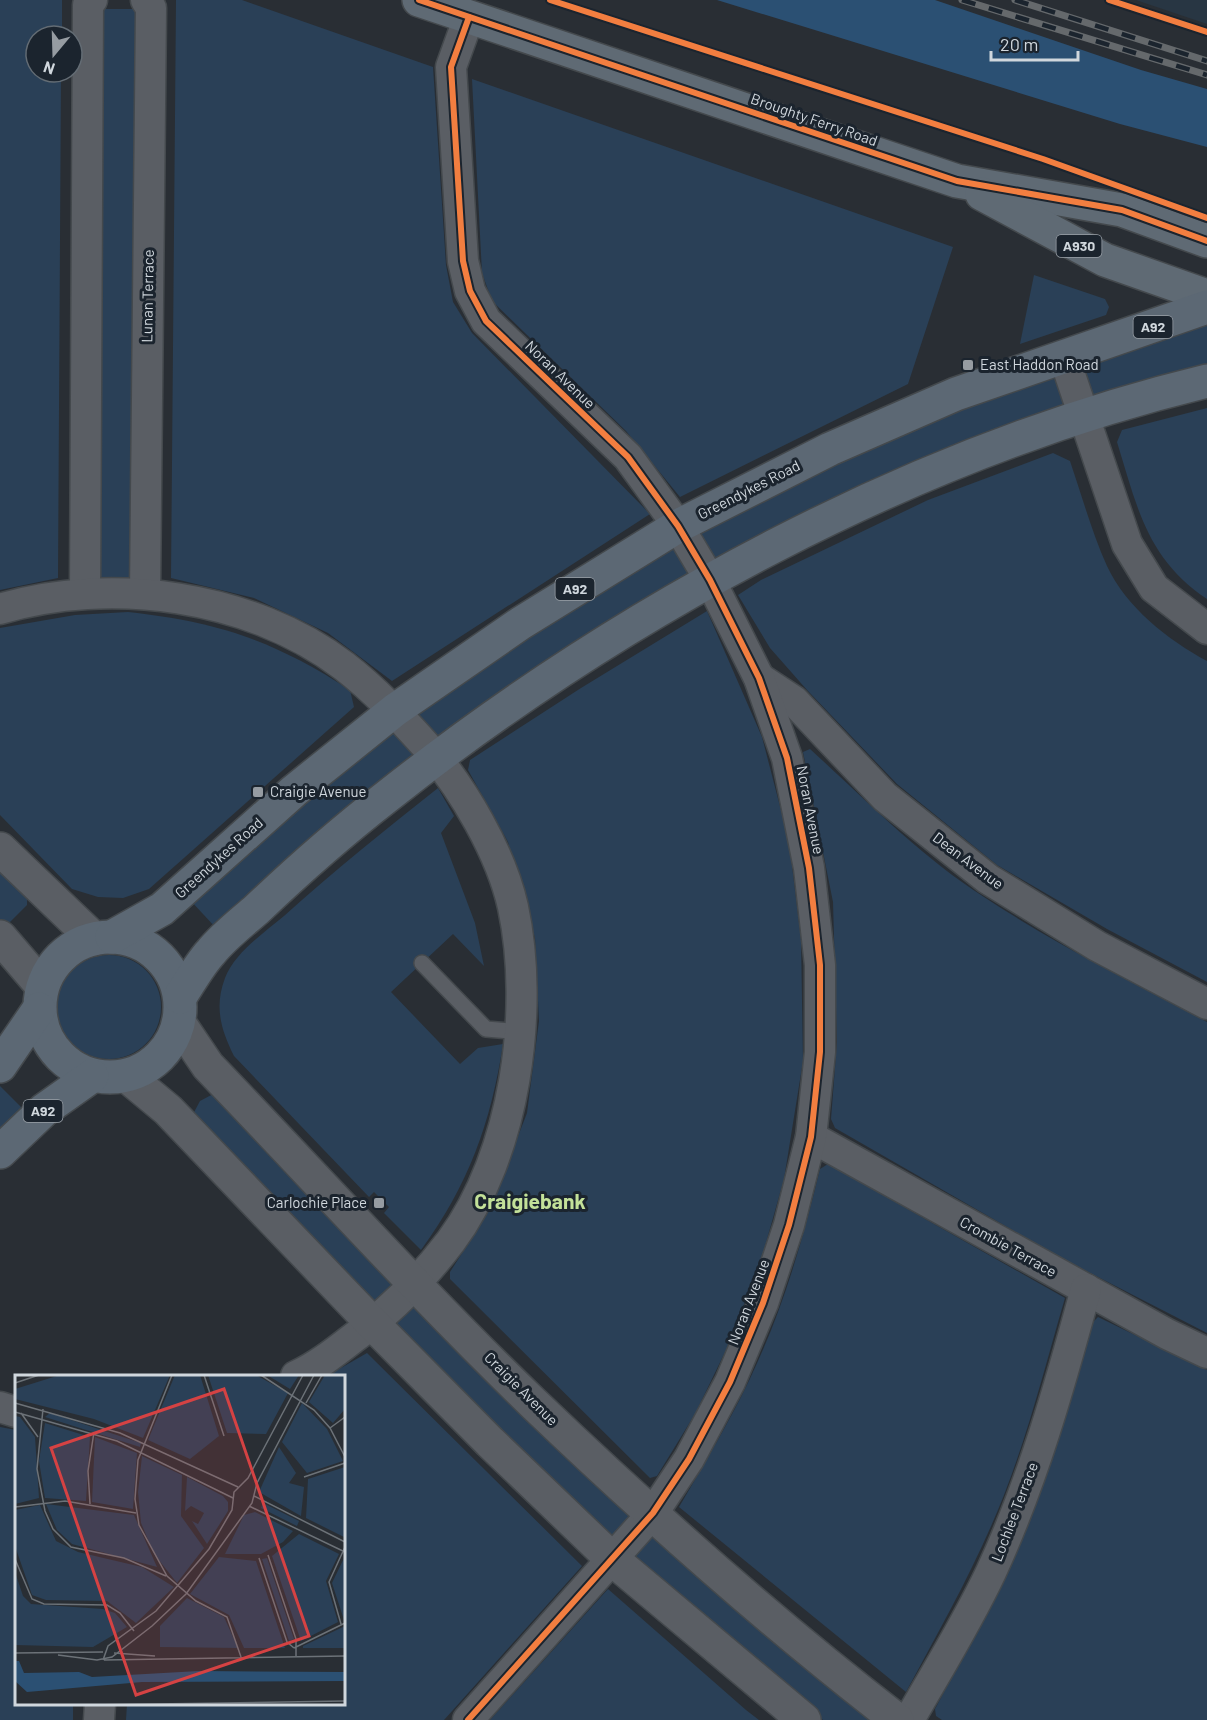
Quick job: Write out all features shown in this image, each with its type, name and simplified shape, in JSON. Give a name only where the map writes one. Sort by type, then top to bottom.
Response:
[{"type":"highway","name":"Greendykes Road","points":[[0,1066],[41,998],[53,965],[65,954],[162,909],[294,791],[395,710],[521,623],[678,526],[830,449],[956,394],[1207,307]]},
{"type":"highway","points":[[41,998],[43,1031],[54,1051],[71,1066],[92,1076],[110,1078],[127,1076],[145,1069],[161,1057],[172,1041],[180,1010],[211,952],[332,840],[436,757],[557,674],[710,580],[900,485],[980,451],[1083,416],[1156,393],[1207,381]]},
{"type":"highway","points":[[103,938],[131,940],[149,949],[164,961],[174,978],[180,1010]]},
{"type":"highway","name":"A92","points":[[0,1152],[44,1110],[92,1076]]},
{"type":"main road","name":"Broughty Ferry Road","points":[[418,0],[957,181],[1122,210],[1207,241]]},
{"type":"main road","name":"Broughty Ferry Road","points":[[957,181],[1106,260],[1207,296]]},
{"type":"street","points":[[85,593],[88,5],[92,0]]},
{"type":"street","name":"Lunan Terrace","points":[[145,594],[151,8],[146,0]]},
{"type":"street","name":"Noran Avenue","points":[[468,1720],[652,1513],[689,1459],[730,1382],[763,1303],[789,1225],[812,1137],[820,1052],[819,965],[809,868],[787,758],[759,678],[710,580],[678,526],[628,456],[486,321],[470,291],[463,261],[452,67],[469,17]]},
{"type":"street","points":[[1064,357],[1127,544],[1154,588],[1207,629]]},
{"type":"street","points":[[0,609],[85,593],[145,594],[215,606],[284,630],[342,665],[395,710],[436,757],[462,792],[489,843],[512,904],[523,967],[521,1032],[515,1084],[500,1139],[477,1196],[453,1239],[416,1283],[373,1324],[311,1370],[300,1375]]},
{"type":"street","name":"Dean Avenue","points":[[759,678],[794,701],[885,797],[988,879],[1097,946],[1207,1004]]},
{"type":"street","points":[[0,849],[103,938]]},
{"type":"street","points":[[0,937],[41,998]]},
{"type":"street","name":"Craigie Avenue","points":[[180,1010],[208,1066],[532,1402],[652,1513],[780,1624],[897,1720]]},
{"type":"street","points":[[127,1076],[168,1110],[373,1324],[490,1442],[612,1559],[804,1720]]},
{"type":"street","name":"Crombie Terrace","points":[[812,1137],[1167,1334],[1207,1353]]},
{"type":"street","name":"Lochlee Terrace","points":[[909,1720],[991,1572],[1023,1496],[1055,1401],[1086,1289]]},
{"type":"street","points":[[0,1407],[15,1412]]},
{"type":"street","points":[[99,1720],[100,1705]]},
{"type":"lane","points":[[422,963],[486,1029],[521,1032]]},
{"type":"shaded area","points":[[0,0],[62,0],[62,24],[24,24],[24,84],[61,84],[58,578],[0,590]]},
{"type":"shaded area","points":[[176,0],[242,0],[433,67],[446,265],[453,302],[472,333],[650,514],[392,681],[328,633],[254,598],[171,578]]},
{"type":"shaded area","points":[[717,0],[935,0],[1141,70],[1207,89],[1207,147],[1120,124]]},
{"type":"shaded area","points":[[1136,0],[1207,0],[1207,24]]},
{"type":"shaded area","points":[[100,9],[137,9],[132,577],[95,577]]},
{"type":"shaded area","points":[[472,79],[953,247],[908,384],[680,497],[626,431],[492,301],[482,273]]},
{"type":"shaded area","points":[[1034,275],[1105,299],[1109,307],[1106,315],[1020,344]]},
{"type":"shaded area","points":[[1207,324],[1207,368],[1090,401],[1079,367]]},
{"type":"shaded area","points":[[1056,372],[1067,408],[711,565],[693,533],[879,441]]},
{"type":"shaded area","points":[[1207,408],[1207,599],[1170,567],[1157,549],[1138,510],[1117,442],[1122,430]]},
{"type":"shaded area","points":[[1053,453],[1070,461],[1107,566],[1125,595],[1163,633],[1207,661],[1207,982],[1107,929],[997,865],[897,784],[770,648],[738,595],[761,580],[928,500]]},
{"type":"shaded area","points":[[676,542],[695,574],[435,742],[413,714],[528,633]]},
{"type":"shaded area","points":[[707,611],[762,737],[789,841],[801,940],[803,1061],[784,1179],[760,1264],[727,1348],[695,1414],[657,1476],[650,1478],[450,1279],[450,1272],[489,1211],[527,1113],[539,1021],[535,938],[508,842],[468,770],[470,760],[581,688]]},
{"type":"shaded area","points":[[128,612],[190,621],[270,646],[350,690],[354,707],[149,889],[123,898],[98,897],[72,889],[0,815],[0,628],[75,615]]},
{"type":"shaded area","points":[[393,727],[418,755],[216,928],[190,900]]},
{"type":"shaded area","points":[[810,749],[894,827],[960,881],[1066,947],[1207,1022],[1207,1333],[1061,1258],[835,1128],[831,1119],[837,1042],[833,902],[803,752]]},
{"type":"shaded area","points":[[438,788],[454,816],[441,833],[475,923],[484,966],[453,934],[391,992],[460,1064],[478,1048],[503,1044],[492,1101],[475,1153],[452,1202],[421,1250],[384,1213],[389,1207],[374,1192],[369,1197],[234,1056],[220,1018],[220,999],[225,978],[243,951],[360,850]]},
{"type":"shaded area","points":[[0,870],[27,899],[27,905],[9,923],[0,919]]},
{"type":"shaded area","points":[[109,955],[129,959],[146,970],[157,987],[161,1007],[157,1027],[146,1044],[129,1055],[109,1059],[89,1055],[72,1044],[61,1027],[57,1007],[61,987],[72,970],[89,959]]},
{"type":"shaded area","points":[[0,1086],[25,1111],[0,1136]]},
{"type":"shaded area","points":[[215,1093],[396,1282],[378,1304],[372,1304],[192,1116],[200,1101]]},
{"type":"shaded area","points":[[828,1164],[1065,1298],[1029,1422],[1004,1495],[970,1571],[906,1692],[679,1507],[731,1417],[758,1361],[794,1266],[820,1169]]},
{"type":"shaded area","points":[[412,1302],[634,1513],[615,1538],[610,1537],[392,1326]]},
{"type":"shaded area","points":[[1098,1317],[1207,1370],[1207,1720],[942,1720],[936,1716],[935,1709],[1006,1574],[1058,1439],[1093,1322]]},
{"type":"shaded area","points":[[367,1353],[582,1566],[444,1720],[126,1720],[127,1705],[345,1705],[345,1375],[329,1375]]},
{"type":"shaded area","points":[[0,1427],[15,1430],[15,1705],[73,1705],[73,1720],[0,1720]]},
{"type":"shaded area","points":[[655,1534],[876,1720],[823,1720],[633,1559],[631,1552]]},
{"type":"shaded area","points":[[608,1589],[746,1710],[759,1720],[490,1720]]},
{"type":"railway","points":[[962,0],[1207,75]]},
{"type":"railway","points":[[1015,0],[1207,61]]},
{"type":"cycle path","points":[[419,0],[957,181],[1122,210],[1207,241]]},
{"type":"cycle path","points":[[550,0],[1043,159],[1207,218]]},
{"type":"cycle path","points":[[1109,0],[1207,32]]},
{"type":"cycle path","points":[[468,1720],[653,1513],[689,1459],[730,1382],[763,1303],[789,1225],[811,1137],[820,1052],[820,965],[809,868],[787,758],[759,678],[710,580],[678,526],[628,457],[486,321],[470,291],[463,261],[451,67],[469,17]]},
{"type":"place","name":"East Haddon Road","points":[[968,365]]},
{"type":"place","name":"Craigie Avenue","points":[[258,792]]},
{"type":"place","name":"Carlochie Place","points":[[379,1203]]},
{"type":"district","name":"Craigiebank","points":[[530,1202]]}]
